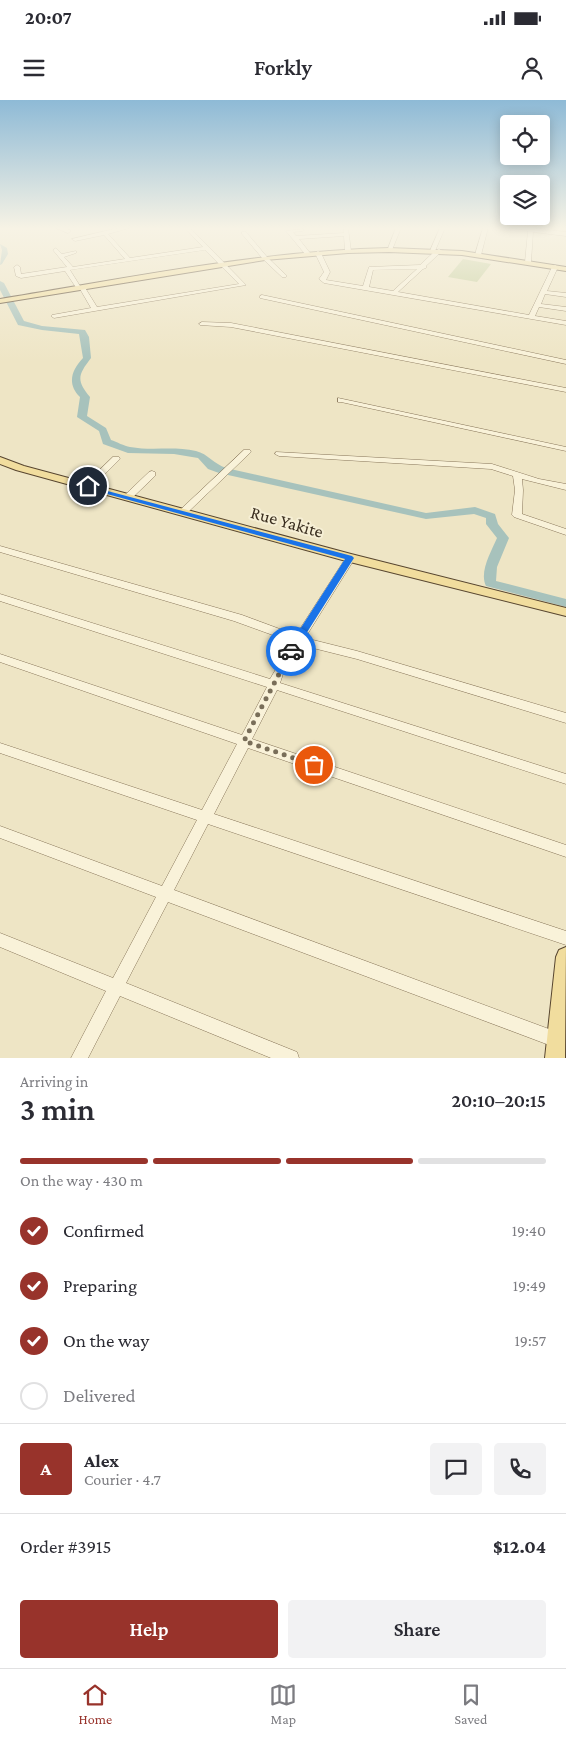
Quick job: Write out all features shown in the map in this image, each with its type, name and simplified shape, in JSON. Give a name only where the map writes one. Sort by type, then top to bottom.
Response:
[{"type":"main road","points":[[2,301],[170,273]]},
{"type":"main road","name":"Rue Yakite","points":[[0,460],[20,468],[350,558],[566,612]]},
{"type":"main road","points":[[556,1049],[566,958]]},
{"type":"street","points":[[19,273],[20,276],[40,273]]},
{"type":"street","points":[[71,273],[96,310]]},
{"type":"street","points":[[54,316],[244,285],[233,273]]},
{"type":"street","points":[[281,273],[284,276]]},
{"type":"street","points":[[327,273],[322,280],[566,323]]},
{"type":"street","points":[[366,287],[370,273]]},
{"type":"street","points":[[394,293],[417,273]]},
{"type":"street","points":[[531,317],[552,273]]},
{"type":"street","points":[[544,292],[566,295]]},
{"type":"street","points":[[262,297],[566,362]]},
{"type":"street","points":[[538,305],[566,309]]},
{"type":"street","points":[[202,324],[231,325],[566,390]]},
{"type":"street","points":[[341,400],[566,449]]},
{"type":"street","points":[[183,512],[247,452]]},
{"type":"street","points":[[279,454],[492,467],[566,487]]},
{"type":"street","points":[[88,486],[116,459]]},
{"type":"street","points":[[128,497],[152,474]]},
{"type":"street","points":[[517,474],[519,490],[517,515],[566,532]]},
{"type":"street","points":[[0,549],[238,618],[297,640],[357,655],[566,718]]},
{"type":"street","points":[[79,1058],[272,686],[297,640],[350,558]]},
{"type":"street","points":[[0,597],[566,779]]},
{"type":"street","points":[[0,658],[566,851]]},
{"type":"street","points":[[0,748],[566,938]]},
{"type":"street","points":[[0,832],[166,893],[556,1049]]},
{"type":"street","points":[[0,940],[291,1058]]},
{"type":"green space","points":[[452,273],[484,273],[477,282],[448,277]]},
{"type":"waterway","points":[[0,283],[21,323],[42,328],[82,332],[85,337],[87,358],[79,368],[76,378],[77,387],[85,397],[82,417],[103,430],[107,442],[128,450],[174,451],[194,454],[202,456],[212,467],[223,471],[426,516],[475,510],[491,516],[492,524],[503,538],[491,567],[490,583],[566,603]]},
{"type":"way so far","points":[[291,651],[244,741],[314,765]]},
{"type":"route","points":[[88,486],[350,558],[291,651]]}]
